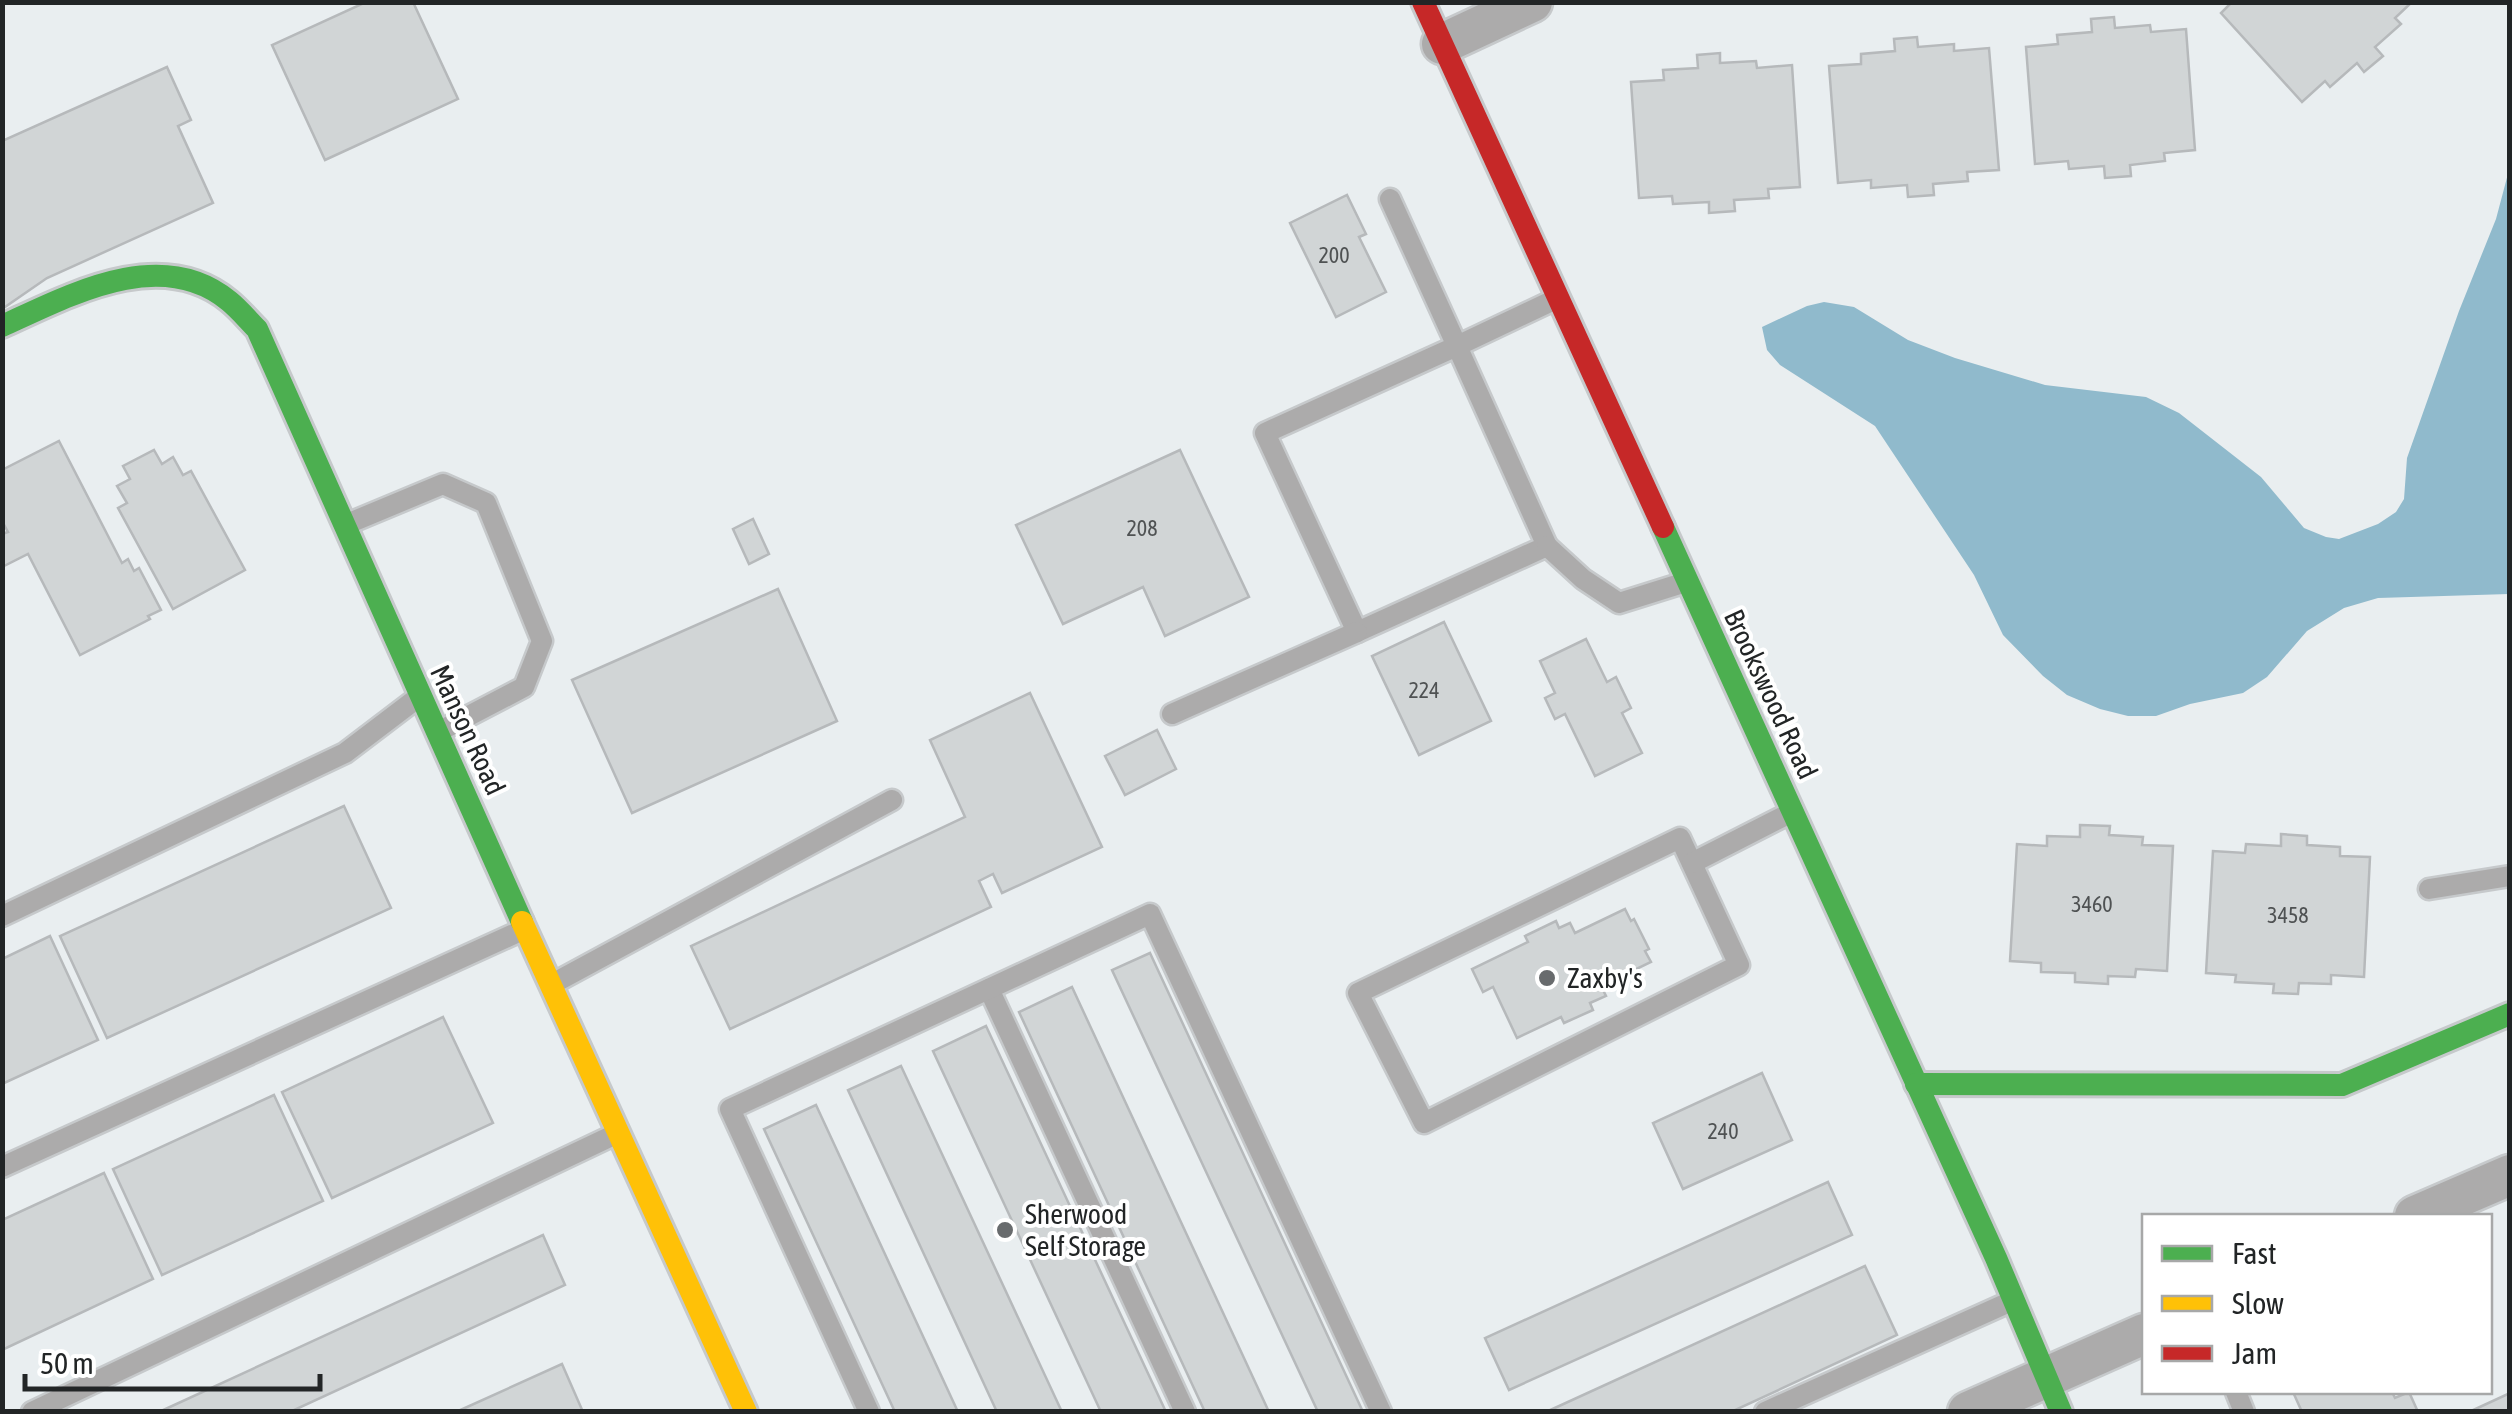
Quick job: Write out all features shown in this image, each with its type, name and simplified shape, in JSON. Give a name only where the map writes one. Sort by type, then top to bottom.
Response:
[{"type":"street","points":[[1423,2],[1426,39],[1532,2]]},
{"type":"street","name":"Brookswood Road","points":[[1426,39],[1479,128],[2054,1394]]},
{"type":"street","name":"Manson Road","points":[[2,326],[68,296],[146,274],[177,275],[208,284],[237,304],[257,329],[419,696],[746,1412]]},
{"type":"street","points":[[1916,1084],[2342,1085],[2510,1014]]},
{"type":"street","points":[[2420,1214],[2510,1176]]},
{"type":"street","points":[[1968,1412],[2054,1394],[2142,1335]]},
{"type":"lane","points":[[1390,198],[1547,546],[1583,579],[1618,603],[1686,582]]},
{"type":"lane","points":[[1358,632],[1265,433],[1556,299]]},
{"type":"lane","points":[[344,526],[443,484],[486,503],[542,642],[524,687],[436,733]]},
{"type":"lane","points":[[1172,714],[1547,546]]},
{"type":"lane","points":[[2,916],[345,753],[419,696]]},
{"type":"lane","points":[[552,984],[892,800]]},
{"type":"lane","points":[[1692,862],[1792,812]]},
{"type":"lane","points":[[1680,838],[1692,862],[1740,965],[1424,1122],[1358,993],[1680,838]]},
{"type":"lane","points":[[2429,889],[2510,876]]},
{"type":"lane","points":[[870,1412],[730,1109],[1150,914],[1381,1412]]},
{"type":"lane","points":[[2,1167],[526,928]]},
{"type":"lane","points":[[988,989],[1184,1412]]},
{"type":"lane","points":[[32,1412],[620,1132]]},
{"type":"lane","points":[[1765,1412],[2014,1300]]},
{"type":"water","points":[[2509,170],[2509,594],[2378,598],[2344,608],[2307,631],[2267,677],[2243,693],[2156,716],[2128,716],[2100,709],[2067,695],[2043,676],[2003,635],[1974,575],[1875,426],[1780,365],[1767,350],[1762,327],[1824,302],[1854,307],[1908,340],[1955,358],[2045,385],[2146,397],[2179,413],[2261,477],[2304,528],[2339,539],[2378,524],[2396,512],[2404,499],[2407,458],[2496,219]]},
{"type":"building","points":[[366,2],[413,2],[458,99],[325,160],[272,45]]},
{"type":"building","points":[[2232,2],[2412,2],[2395,18],[2401,24],[2375,47],[2383,56],[2364,72],[2357,63],[2330,87],[2325,81],[2302,102],[2221,13]]},
{"type":"building","points":[[2114,17],[2115,28],[2150,25],[2151,32],[2186,29],[2195,150],[2164,153],[2165,161],[2130,165],[2131,176],[2105,178],[2104,166],[2069,169],[2068,161],[2035,164],[2026,47],[2058,44],[2057,35],[2092,32],[2091,19]]},
{"type":"building","points":[[1917,37],[1918,47],[1954,44],[1954,51],[1989,48],[1999,170],[1967,172],[1968,181],[1933,184],[1934,195],[1908,197],[1907,185],[1871,188],[1871,180],[1838,183],[1829,66],[1861,64],[1861,54],[1895,51],[1894,39]]},
{"type":"building","points":[[1720,53],[1720,63],[1756,61],[1757,68],[1792,65],[1800,187],[1768,189],[1769,198],[1734,200],[1735,211],[1709,213],[1709,202],[1673,204],[1672,196],[1639,198],[1631,82],[1664,80],[1663,70],[1698,68],[1697,55]]},
{"type":"building","points":[[167,67],[191,120],[178,126],[213,203],[47,278],[2,309],[2,141]]},
{"type":"building","points":[[1347,195],[1366,234],[1359,237],[1386,292],[1336,317],[1290,223]]},
{"type":"building","points":[[59,441],[122,563],[128,559],[134,571],[139,568],[161,610],[80,655],[28,554],[2,567],[2,534],[8,532],[2,521],[2,470]]},
{"type":"building","points":[[154,450],[162,464],[173,457],[183,475],[191,471],[245,570],[173,609],[118,508],[127,503],[117,486],[130,479],[123,466]]},
{"type":"building","points":[[1180,450],[1249,597],[1165,636],[1143,587],[1063,624],[1016,525]]},
{"type":"building","points":[[753,519],[769,554],[749,564],[733,529]]},
{"type":"building","points":[[778,589],[837,721],[632,813],[572,680]]},
{"type":"building","points":[[1444,622],[1491,721],[1419,755],[1372,656]]},
{"type":"building","points":[[1586,639],[1607,682],[1616,677],[1631,708],[1622,713],[1642,753],[1595,776],[1565,714],[1555,719],[1545,698],[1555,693],[1540,661]]},
{"type":"building","points":[[1030,693],[1102,847],[1002,893],[993,874],[979,881],[991,907],[730,1029],[691,946],[965,817],[930,740]]},
{"type":"building","points":[[1157,730],[1176,769],[1125,795],[1105,756]]},
{"type":"building","points":[[344,806],[391,908],[107,1038],[60,936]]},
{"type":"building","points":[[2080,825],[2110,826],[2109,835],[2143,837],[2142,845],[2173,846],[2167,971],[2136,969],[2135,977],[2108,976],[2108,984],[2075,982],[2075,973],[2041,972],[2041,963],[2010,961],[2017,844],[2047,846],[2047,836],[2080,837]]},
{"type":"building","points":[[2281,834],[2307,836],[2307,845],[2340,847],[2340,856],[2370,857],[2364,977],[2331,975],[2331,984],[2299,983],[2298,994],[2273,993],[2274,984],[2235,982],[2236,975],[2206,973],[2213,851],[2245,853],[2246,844],[2281,846]]},
{"type":"building","name":"Zaxby's","points":[[1625,909],[1649,949],[1645,951],[1651,962],[1601,986],[1606,996],[1590,1003],[1593,1010],[1564,1023],[1561,1017],[1517,1038],[1493,987],[1483,992],[1472,969],[1528,942],[1525,936],[1556,921],[1559,928],[1570,923],[1575,933]]},
{"type":"building","points":[[50,936],[98,1040],[2,1084],[2,959]]},
{"type":"building","points":[[1150,953],[1363,1412],[1318,1412],[1112,970]]},
{"type":"building","points":[[1072,987],[1269,1412],[1205,1412],[1019,1012]]},
{"type":"building","points":[[443,1017],[493,1123],[332,1198],[282,1092]]},
{"type":"building","points":[[986,1026],[1166,1412],[1101,1412],[933,1051]]},
{"type":"building","points":[[901,1066],[1062,1412],[997,1412],[848,1090]]},
{"type":"building","points":[[1762,1073],[1792,1140],[1683,1189],[1653,1123]]},
{"type":"building","points":[[274,1095],[323,1201],[162,1275],[113,1169]]},
{"type":"building","points":[[816,1105],[958,1412],[895,1412],[764,1129]]},
{"type":"building","points":[[104,1173],[153,1279],[2,1350],[2,1220]]},
{"type":"building","points":[[1828,1182],[1852,1235],[1509,1390],[1485,1338]]},
{"type":"building","points":[[543,1235],[565,1285],[290,1412],[159,1412]]},
{"type":"building","points":[[1865,1266],[1897,1335],[1731,1412],[1546,1412]]},
{"type":"building","points":[[562,1364],[583,1412],[456,1412]]},
{"type":"building","points":[[2510,1393],[2510,1412],[2469,1412]]},
{"type":"building","points":[[2294,1394],[2393,1394],[2395,1398],[2410,1394],[2418,1412],[2302,1412]]},
{"type":"traffic: fast","points":[[2,326],[86,290],[145,276],[174,277],[203,285],[229,301],[257,329],[522,922]]},
{"type":"traffic: fast","points":[[1663,527],[1996,1258],[2061,1412]]},
{"type":"traffic: fast","points":[[1916,1084],[2342,1085],[2510,1014]]},
{"type":"traffic: slow","points":[[522,922],[746,1412]]},
{"type":"traffic: jam","points":[[1423,2],[1663,527]]},
{"type":"place","name":"Zaxby's","points":[[1547,978]]},
{"type":"place","name":"Sherwood Self Storage","points":[[1005,1230]]}]
